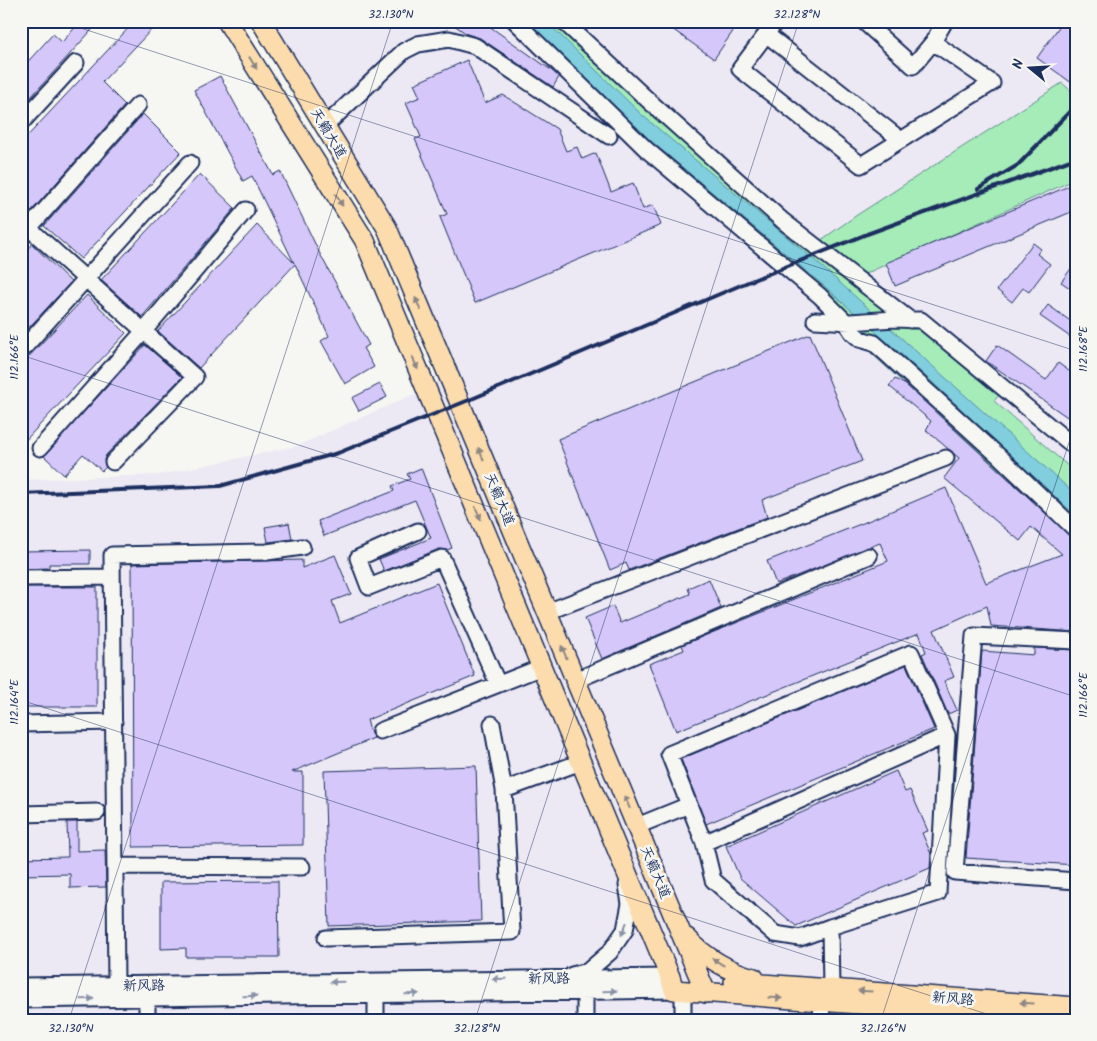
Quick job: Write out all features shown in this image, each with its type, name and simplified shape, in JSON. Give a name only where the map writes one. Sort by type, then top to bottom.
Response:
[{"type":"main road","name":"天籁大道","points":[[227,21],[365,241],[676,986]]},
{"type":"main road","name":"天籁大道","points":[[261,21],[386,228],[704,986]]},
{"type":"main road","points":[[681,932],[695,947],[740,975],[780,985]]},
{"type":"main road","name":"新风路","points":[[676,986],[780,985],[825,1003],[1076,1007]]},
{"type":"main road","name":"新风路","points":[[704,986],[825,1003],[1010,1018],[1069,1020]]},
{"type":"street","points":[[516,21],[635,139],[820,296],[847,321],[852,332],[860,339],[874,343],[881,349],[1001,458],[1076,530]]},
{"type":"street","points":[[563,21],[656,108],[783,221],[902,320]]},
{"type":"street","points":[[776,21],[740,69],[861,165],[992,83],[933,42]]},
{"type":"street","points":[[863,21],[913,66],[933,42],[945,21]]},
{"type":"street","points":[[766,34],[900,140]]},
{"type":"street","points":[[325,126],[404,50],[418,44],[449,39],[475,46],[609,136]]},
{"type":"street","points":[[21,123],[76,63]]},
{"type":"street","points":[[113,462],[195,377],[86,280],[24,229],[138,105]]},
{"type":"street","points":[[21,351],[190,163]]},
{"type":"street","points":[[40,448],[144,331],[246,210]]},
{"type":"street","points":[[815,320],[922,320],[1076,448]]},
{"type":"street","points":[[547,612],[946,458]]},
{"type":"street","points":[[418,531],[358,558],[369,587],[442,558],[498,684]]},
{"type":"street","points":[[116,985],[112,555],[267,552],[302,547]]},
{"type":"street","points":[[576,680],[868,556]]},
{"type":"street","points":[[21,578],[112,577]]},
{"type":"street","points":[[1076,641],[974,636],[956,872],[1076,881]]},
{"type":"street","points":[[911,653],[947,735],[938,893],[800,938],[775,934],[713,880],[704,843],[669,754],[911,653]]},
{"type":"street","points":[[380,731],[542,667]]},
{"type":"street","points":[[21,724],[114,722]]},
{"type":"street","points":[[326,938],[512,932],[504,790],[492,724]]},
{"type":"street","points":[[704,843],[947,735]]},
{"type":"street","points":[[504,790],[581,762]]},
{"type":"street","points":[[637,826],[689,805]]},
{"type":"street","points":[[21,814],[96,812]]},
{"type":"street","points":[[559,978],[588,971],[610,952],[625,930],[630,904],[624,864]]},
{"type":"street","points":[[116,866],[302,867]]},
{"type":"street","points":[[825,1003],[830,927]]},
{"type":"street","name":"新风路","points":[[21,986],[559,978],[676,986]]},
{"type":"street","points":[[676,986],[683,1020]]},
{"type":"street","name":"新风路","points":[[21,1000],[585,992],[676,986]]},
{"type":"street","points":[[585,992],[585,1020]]},
{"type":"street","points":[[376,995],[376,1020]]},
{"type":"street","points":[[147,998],[147,1020]]},
{"type":"shaded area","points":[[261,21],[1076,21],[1076,1020],[21,1020],[21,480],[159,475],[297,446],[426,389],[448,374],[387,228]]},
{"type":"green space","points":[[502,21],[563,21],[834,265],[1001,393],[994,401],[1076,473],[1076,541],[835,320],[624,135]]},
{"type":"green space","points":[[1062,83],[1076,95],[1076,179],[856,278],[814,245],[857,215]]},
{"type":"water","points":[[527,21],[546,21],[642,115],[819,264],[1076,495],[1076,516],[932,382],[824,286],[633,126]]},
{"type":"building","points":[[81,21],[100,21],[21,108],[21,69],[53,34],[62,42]]},
{"type":"building","points":[[135,21],[144,21],[152,29],[102,82],[125,105],[28,215],[21,209],[21,143]]},
{"type":"building","points":[[448,21],[482,21],[559,77],[553,87],[480,38],[467,34]]},
{"type":"building","points":[[661,21],[740,21],[714,59]]},
{"type":"building","points":[[1063,21],[1076,21],[1076,86],[1037,58]]},
{"type":"building","points":[[467,60],[485,103],[503,95],[557,129],[566,151],[577,147],[582,159],[596,153],[611,192],[633,183],[643,209],[653,205],[661,225],[475,303],[440,217],[447,214],[415,139],[421,137],[406,103],[420,97],[414,84]]},
{"type":"building","points":[[220,76],[273,175],[280,171],[320,254],[369,345],[363,348],[374,367],[345,384],[321,341],[329,336],[295,264],[199,368],[158,331],[257,225],[294,263],[252,176],[243,181],[194,90]]},
{"type":"building","points":[[143,114],[181,152],[81,259],[44,226]]},
{"type":"building","points":[[200,174],[235,208],[142,317],[101,280]]},
{"type":"building","points":[[1076,183],[1076,210],[895,286],[886,263]]},
{"type":"building","points":[[1033,243],[1041,249],[1037,254],[1050,264],[1029,292],[1023,288],[1012,302],[997,290]]},
{"type":"building","points":[[32,244],[71,282],[21,336],[21,256]]},
{"type":"building","points":[[1076,262],[1076,292],[1061,282]]},
{"type":"building","points":[[87,295],[126,333],[21,445],[21,365]]},
{"type":"building","points":[[1048,305],[1076,325],[1076,341],[1040,316]]},
{"type":"building","points":[[810,334],[862,461],[762,500],[767,517],[629,570],[626,563],[610,570],[558,439]]},
{"type":"building","points":[[145,345],[182,377],[106,455],[104,460],[106,467],[102,471],[83,454],[64,475],[44,456]]},
{"type":"building","points":[[997,345],[1046,380],[1058,363],[1076,376],[1076,423],[986,361]]},
{"type":"building","points":[[895,379],[906,385],[1076,541],[1076,632],[991,626],[987,606],[934,630],[954,677],[944,681],[957,710],[948,714],[922,654],[926,652],[919,633],[676,731],[649,664],[684,650],[682,645],[888,561],[880,543],[776,584],[767,561],[946,488],[986,583],[1062,554],[1031,527],[1020,541],[944,478],[959,458],[926,430],[931,421],[889,386]]},
{"type":"building","points":[[380,384],[387,397],[359,411],[352,398]]},
{"type":"building","points":[[421,468],[452,548],[447,550],[439,549],[384,571],[379,559],[431,538],[415,500],[324,536],[318,521],[394,491],[392,486],[410,479],[407,474]]},
{"type":"building","points":[[289,523],[292,539],[268,542],[265,527]]},
{"type":"building","points":[[90,550],[90,564],[49,564],[49,568],[21,569],[21,551]]},
{"type":"building","points":[[335,555],[351,594],[332,601],[340,623],[437,583],[475,676],[367,720],[374,738],[292,772],[303,772],[303,845],[133,847],[132,564],[302,560],[302,568]]},
{"type":"building","points":[[709,579],[721,608],[602,659],[585,618],[613,606],[620,623],[690,594],[688,588]]},
{"type":"building","points":[[21,587],[97,587],[97,707],[21,707]]},
{"type":"building","points":[[1034,648],[1076,650],[1076,865],[966,858],[982,651],[1034,655]]},
{"type":"building","points":[[906,665],[934,729],[706,824],[681,759]]},
{"type":"building","points":[[476,766],[481,921],[329,926],[324,771]]},
{"type":"building","points":[[896,771],[905,792],[910,790],[928,831],[922,833],[931,854],[930,868],[796,926],[740,878],[726,846]]},
{"type":"building","points":[[67,822],[77,822],[77,851],[105,850],[106,887],[70,888],[70,874],[21,875],[21,858],[68,857]]},
{"type":"building","points":[[278,881],[279,957],[186,957],[186,948],[161,949],[161,882]]},
{"type":"railway","points":[[978,189],[1018,165],[1076,105]]},
{"type":"railway","points":[[21,494],[220,486],[338,453],[867,234],[1076,158]]}]
